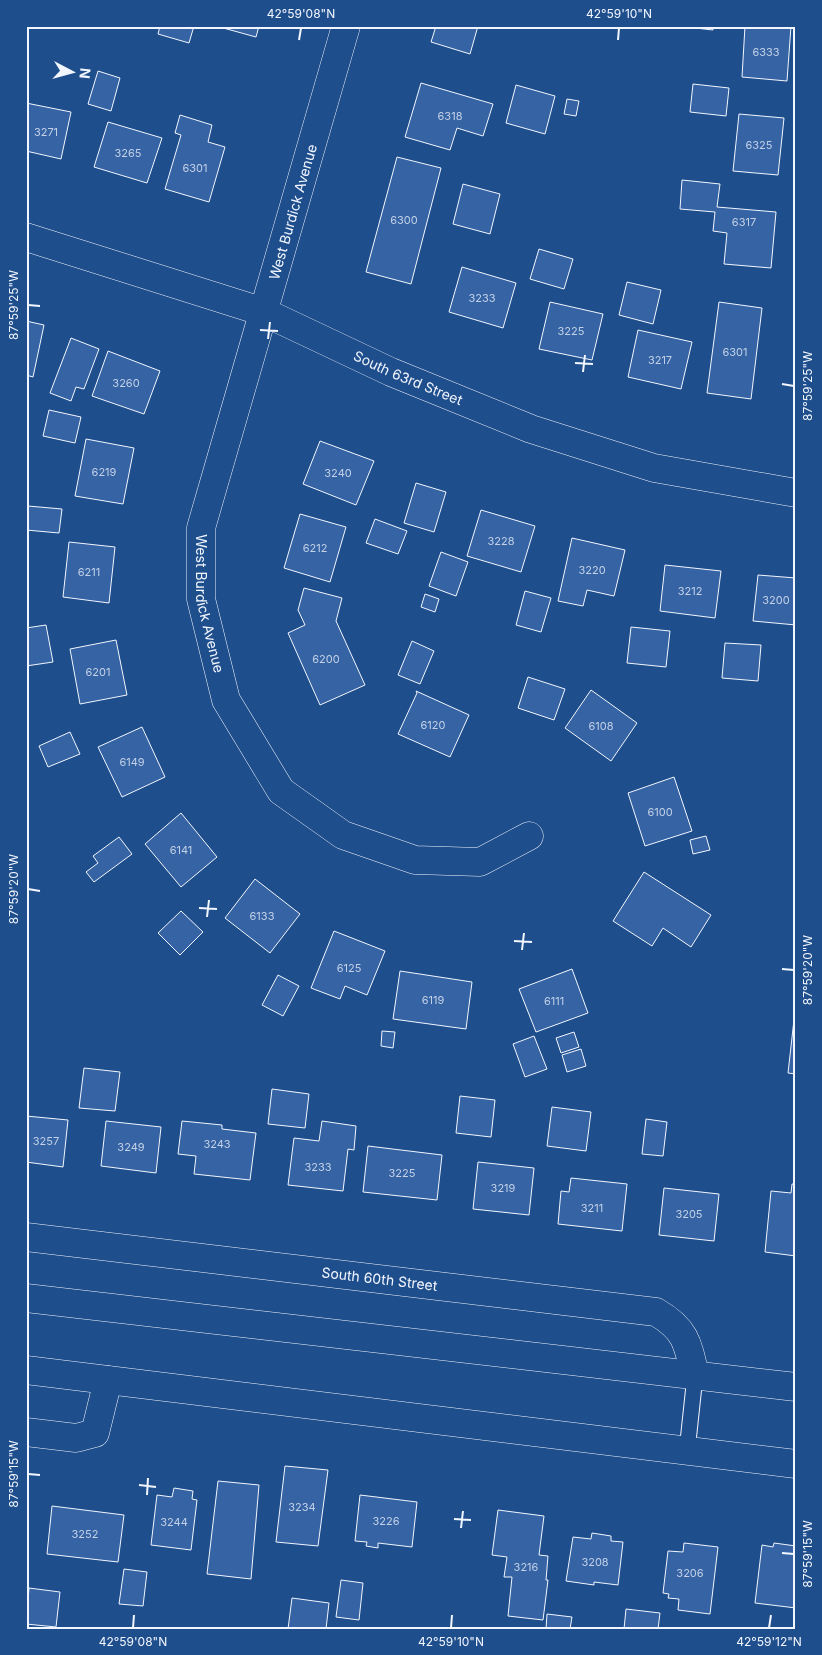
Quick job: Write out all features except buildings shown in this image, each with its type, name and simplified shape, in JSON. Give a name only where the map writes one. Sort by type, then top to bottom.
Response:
[{"type":"street","name":"West Burdick Avenue","points":[[346,26],[202,528],[201,599],[226,700],[281,791],[343,835],[415,860],[480,862],[529,836]]},
{"type":"street","name":"South 63rd Street","points":[[26,237],[264,312],[391,372],[530,429],[654,468],[796,493]]},
{"type":"street","name":"South 60th Street","points":[[26,1237],[656,1312],[672,1321],[688,1344],[695,1376]]},
{"type":"street","points":[[26,1298],[796,1387]]},
{"type":"street","points":[[26,1370],[796,1464]]},
{"type":"street","points":[[26,1432],[76,1438],[95,1433],[108,1380]]},
{"type":"lane","points":[[687,1451],[695,1376]]}]
